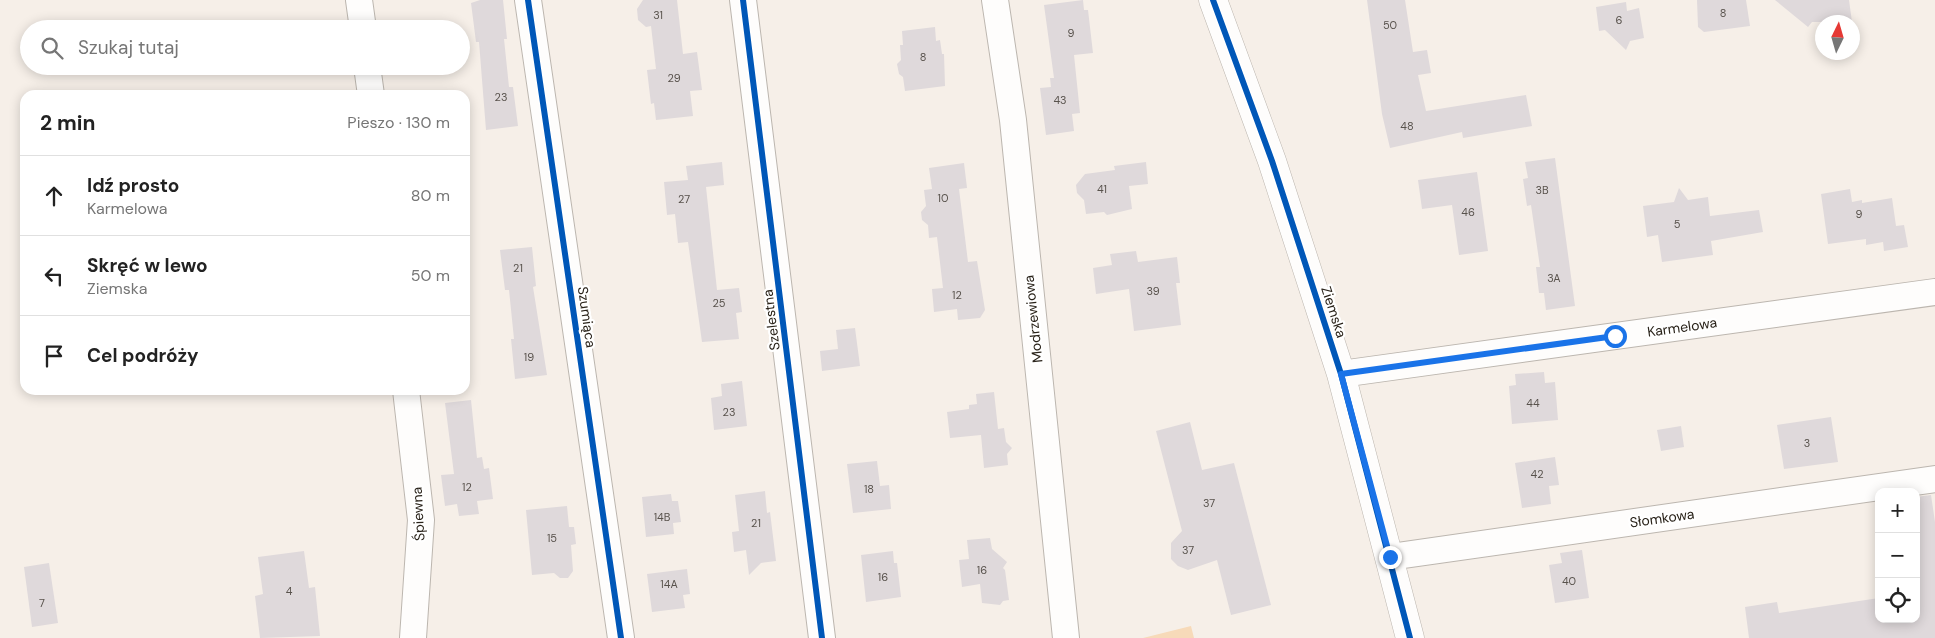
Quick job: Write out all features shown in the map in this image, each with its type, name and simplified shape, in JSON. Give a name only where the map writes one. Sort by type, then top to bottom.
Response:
[{"type":"street","points":[[359,0],[362,20]]},
{"type":"street","name":"Szumiąca","points":[[528,0],[621,638]]},
{"type":"street","name":"Szelestna","points":[[743,0],[822,638]]},
{"type":"street","name":"Modrzewiowa","points":[[994,0],[1013,120],[1066,638]]},
{"type":"street","name":"Ziemska","points":[[1213,0],[1272,161],[1341,374],[1410,638]]},
{"type":"street","points":[[368,75],[370,90]]},
{"type":"street","name":"Karmelowa","points":[[1341,374],[1935,292]]},
{"type":"street","name":"Śpiewna","points":[[407,395],[421,520],[413,638]]},
{"type":"street","name":"Słomkowa","points":[[1390,557],[1935,479]]},
{"type":"shaded area","points":[[1191,626],[1194,638],[1143,638]]},
{"type":"building","points":[[480,0],[503,0],[507,39],[504,39],[509,87],[513,87],[518,126],[486,130],[479,42],[476,42],[471,3]]},
{"type":"building","points":[[643,0],[677,0],[683,54],[697,52],[702,90],[690,91],[693,116],[656,120],[654,103],[651,104],[647,70],[656,69],[651,26],[646,27],[638,20],[637,9]]},
{"type":"building","points":[[1083,0],[1084,10],[1088,10],[1093,53],[1074,55],[1080,113],[1072,114],[1074,131],[1046,135],[1040,88],[1051,87],[1050,78],[1054,78],[1044,5]]},
{"type":"building","points":[[1367,0],[1405,0],[1413,52],[1427,50],[1431,73],[1418,75],[1426,111],[1526,95],[1532,126],[1463,138],[1462,132],[1390,148],[1382,114]]},
{"type":"building","points":[[1697,0],[1746,0],[1750,26],[1704,32],[1698,27]]},
{"type":"building","points":[[1775,0],[1849,0],[1851,15],[1815,15],[1815,22],[1812,22],[1808,27]]},
{"type":"building","points":[[1626,2],[1627,11],[1639,8],[1644,38],[1630,41],[1626,50],[1605,30],[1599,31],[1596,7]]},
{"type":"building","points":[[935,27],[936,41],[940,40],[942,54],[944,54],[945,86],[905,91],[903,77],[899,74],[897,64],[901,60],[900,45],[903,45],[902,31]]},
{"type":"building","points":[[1555,158],[1575,306],[1546,310],[1544,293],[1539,293],[1536,267],[1540,267],[1531,205],[1527,206],[1523,179],[1528,178],[1525,162]]},
{"type":"building","points":[[722,162],[724,185],[706,187],[717,290],[739,288],[742,312],[736,313],[739,339],[702,342],[688,242],[678,243],[675,214],[667,215],[664,182],[688,180],[686,166]]},
{"type":"building","points":[[1146,162],[1148,184],[1129,186],[1132,209],[1107,215],[1104,212],[1086,214],[1084,200],[1077,193],[1076,185],[1085,174],[1115,170],[1114,166]]},
{"type":"building","points":[[964,163],[967,188],[959,189],[968,262],[977,261],[985,310],[980,318],[958,320],[957,309],[934,312],[932,289],[943,288],[937,237],[929,238],[928,225],[922,220],[921,212],[926,206],[924,190],[932,189],[929,168]]},
{"type":"building","points":[[1477,172],[1488,251],[1459,255],[1452,205],[1422,209],[1418,180]]},
{"type":"building","points":[[1679,188],[1688,200],[1708,197],[1710,216],[1759,210],[1763,232],[1711,241],[1713,255],[1662,262],[1658,235],[1647,237],[1643,206],[1674,202]]},
{"type":"building","points":[[1850,189],[1852,202],[1862,200],[1862,203],[1892,198],[1896,226],[1904,225],[1908,247],[1884,251],[1883,242],[1866,245],[1866,239],[1828,244],[1821,194]]},
{"type":"building","points":[[532,247],[536,286],[533,287],[547,375],[515,379],[511,339],[514,339],[509,290],[505,290],[500,250]]},
{"type":"building","points":[[1136,251],[1138,262],[1177,257],[1180,283],[1176,283],[1181,325],[1134,331],[1129,289],[1096,294],[1093,268],[1112,265],[1110,254]]},
{"type":"building","points":[[855,328],[860,366],[822,371],[820,351],[838,349],[836,330]]},
{"type":"building","points":[[1544,372],[1545,383],[1555,382],[1558,420],[1512,424],[1509,386],[1516,385],[1515,374]]},
{"type":"building","points":[[742,381],[747,426],[714,430],[711,398],[722,396],[721,384]]},
{"type":"building","points":[[994,392],[998,429],[1004,428],[1006,442],[1012,448],[1007,454],[1008,465],[984,468],[981,435],[950,438],[947,412],[969,409],[969,405],[977,404],[976,394]]},
{"type":"building","points":[[471,400],[477,458],[482,457],[484,469],[489,468],[493,499],[477,501],[479,514],[459,516],[457,504],[445,506],[441,475],[454,474],[445,403]]},
{"type":"building","points":[[1831,417],[1838,462],[1784,469],[1777,425]]},
{"type":"building","points":[[1190,422],[1202,470],[1234,463],[1271,605],[1231,615],[1217,560],[1188,570],[1178,566],[1171,559],[1171,543],[1182,531],[1156,431]]},
{"type":"building","points":[[1681,426],[1684,447],[1661,451],[1657,430]]},
{"type":"building","points":[[1555,457],[1559,485],[1549,486],[1551,504],[1522,508],[1515,463]]},
{"type":"building","points":[[877,461],[880,486],[889,485],[891,509],[853,513],[847,464]]},
{"type":"building","points":[[765,491],[767,513],[770,512],[776,561],[761,563],[749,575],[746,550],[734,552],[732,532],[739,531],[735,495]]},
{"type":"building","points":[[671,494],[672,501],[678,501],[681,522],[673,523],[674,534],[646,537],[642,497]]},
{"type":"building","points":[[1931,495],[1935,522],[1935,638],[1749,638],[1745,607],[1777,602],[1779,613],[1875,599],[1875,623],[1920,623],[1920,496]]},
{"type":"building","points":[[567,506],[569,527],[574,527],[576,544],[571,545],[573,571],[568,578],[560,578],[554,573],[532,575],[526,510]]},
{"type":"building","points":[[990,538],[992,549],[1007,562],[1003,568],[1005,570],[1009,600],[1003,601],[1000,605],[982,603],[980,584],[962,587],[959,560],[969,559],[967,540]]},
{"type":"building","points":[[1582,550],[1589,598],[1555,603],[1549,565],[1562,563],[1560,553]]},
{"type":"building","points":[[304,551],[309,588],[315,587],[320,636],[260,638],[255,596],[263,594],[258,557]]},
{"type":"building","points":[[893,551],[894,563],[897,563],[901,597],[866,602],[861,555]]},
{"type":"building","points":[[49,563],[58,623],[32,627],[24,567]]},
{"type":"building","points":[[687,569],[690,594],[683,595],[685,608],[652,612],[647,574]]},
{"type":"cycle path","points":[[528,0],[621,638]]},
{"type":"cycle path","points":[[743,0],[822,638]]},
{"type":"cycle path","points":[[1213,0],[1272,161],[1341,374],[1410,638]]},
{"type":"route","points":[[1390,557],[1341,374],[1615,336]]}]
